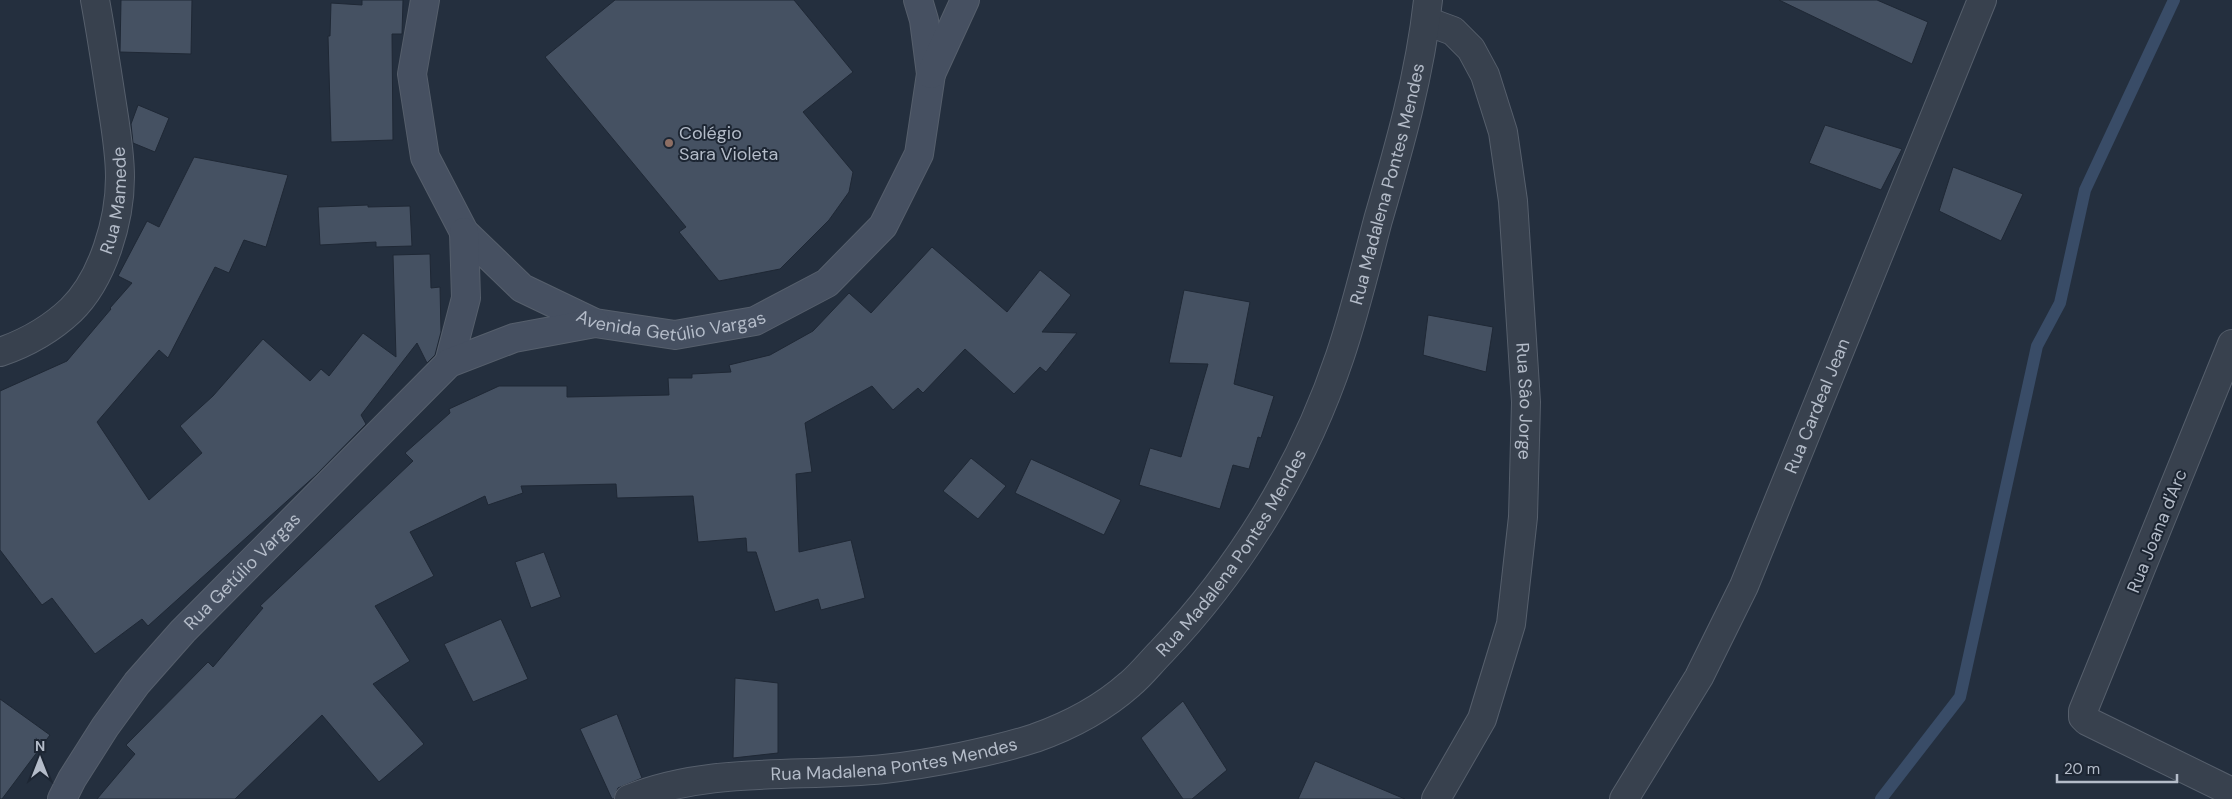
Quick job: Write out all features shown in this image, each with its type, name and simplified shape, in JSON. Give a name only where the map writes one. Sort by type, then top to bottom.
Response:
[{"type":"main road","name":"Avenida Getúlio Vargas","points":[[425,0],[412,74],[424,157],[464,232],[522,288],[595,323],[675,335],[755,321],[827,284],[883,226],[919,154],[931,74],[924,20],[918,0]]},
{"type":"main road","points":[[931,74],[965,0]]},
{"type":"main road","points":[[449,363],[466,298],[464,232]]},
{"type":"main road","name":"Rua Getúlio Vargas","points":[[62,799],[104,726],[137,683],[183,631],[449,363],[514,338],[595,323]]},
{"type":"street","name":"Rua Mamede","points":[[0,352],[21,345],[50,327],[73,309],[96,273],[112,236],[118,206],[120,176],[117,136],[95,0]]},
{"type":"street","name":"Rua Cardeal Jean","points":[[1624,799],[1699,677],[1744,586],[1982,0]]},
{"type":"street","name":"Rua Madalena Pontes Mendes","points":[[629,799],[653,789],[721,778],[885,769],[966,755],[1035,738],[1088,715],[1130,685],[1186,625],[1226,577],[1294,468],[1340,357],[1403,133],[1427,10]]},
{"type":"street","name":"Rua Sâo Jorge","points":[[1427,10],[1453,31],[1471,49],[1485,75],[1502,132],[1513,201],[1526,402],[1523,517],[1511,624],[1482,719],[1436,799]]},
{"type":"street","name":"Rua Joana d'Arc","points":[[2232,344],[2083,711],[2083,717],[2087,721],[2232,792]]},
{"type":"building","points":[[121,0],[192,0],[191,54],[120,52]]},
{"type":"building","points":[[362,0],[403,0],[402,34],[392,34],[393,140],[331,142],[328,36],[330,36],[331,3],[362,5]]},
{"type":"building","points":[[615,0],[794,0],[853,72],[803,112],[853,172],[849,192],[829,220],[780,269],[719,281],[679,232],[686,227],[545,57]]},
{"type":"building","points":[[1779,0],[1877,0],[1928,22],[1912,64]]},
{"type":"building","points":[[138,105],[169,118],[155,152],[133,143],[131,124]]},
{"type":"building","points":[[1825,125],[1902,149],[1881,190],[1809,163]]},
{"type":"building","points":[[194,157],[288,175],[266,247],[244,240],[229,273],[215,267],[168,358],[159,350],[97,422],[149,500],[202,453],[180,426],[213,396],[263,339],[310,381],[321,369],[329,376],[363,333],[396,357],[393,255],[430,254],[431,288],[440,287],[441,332],[435,355],[427,363],[417,343],[361,415],[366,424],[316,475],[148,626],[142,619],[95,654],[52,598],[42,605],[0,550],[0,391],[67,361],[111,309],[132,283],[118,276],[147,221],[159,227]]},
{"type":"building","points":[[1953,167],[2023,194],[2001,241],[1939,211]]},
{"type":"building","points":[[368,205],[368,207],[410,206],[412,246],[376,247],[376,242],[320,245],[318,207]]},
{"type":"building","points":[[932,247],[1007,312],[1040,270],[1071,295],[1042,332],[1077,333],[1046,372],[1040,367],[1014,394],[965,349],[923,393],[918,388],[893,410],[872,386],[805,423],[812,472],[796,474],[799,552],[851,540],[865,598],[821,610],[818,599],[775,612],[756,552],[747,552],[746,538],[698,542],[693,496],[617,498],[616,484],[521,486],[523,493],[488,505],[485,496],[410,532],[434,576],[375,606],[410,661],[373,684],[424,744],[379,782],[322,715],[235,799],[97,799],[135,754],[126,745],[208,662],[213,667],[263,608],[260,606],[413,461],[405,453],[450,413],[449,409],[499,386],[567,386],[567,397],[669,395],[668,378],[692,378],[692,374],[731,372],[729,365],[770,355],[813,331],[849,293],[871,313]]},
{"type":"building","points":[[1184,290],[1250,302],[1234,384],[1274,396],[1261,438],[1258,437],[1249,469],[1233,465],[1220,509],[1139,485],[1150,448],[1181,457],[1208,364],[1169,363]]},
{"type":"building","points":[[1428,315],[1493,327],[1486,372],[1423,355]]},
{"type":"building","points":[[971,458],[1006,486],[978,519],[943,491]]},
{"type":"building","points":[[1031,459],[1121,500],[1104,535],[1015,493]]},
{"type":"building","points":[[544,552],[561,597],[531,608],[515,562]]},
{"type":"building","points":[[501,619],[528,679],[473,702],[444,644]]},
{"type":"building","points":[[735,678],[778,683],[778,753],[733,758]]},
{"type":"building","points":[[0,699],[50,735],[2,799],[0,799]]},
{"type":"building","points":[[1183,701],[1227,770],[1192,799],[1183,799],[1141,738]]},
{"type":"building","points":[[617,714],[642,778],[618,788],[614,799],[612,799],[580,729]]},
{"type":"building","points":[[1315,761],[1405,799],[1298,799]]},
{"type":"waterway","points":[[1881,799],[1960,697],[2037,346],[2060,303],[2085,190],[2174,0]]},
{"type":"place","name":"Colégio Sara Violeta","points":[[669,143]]}]
